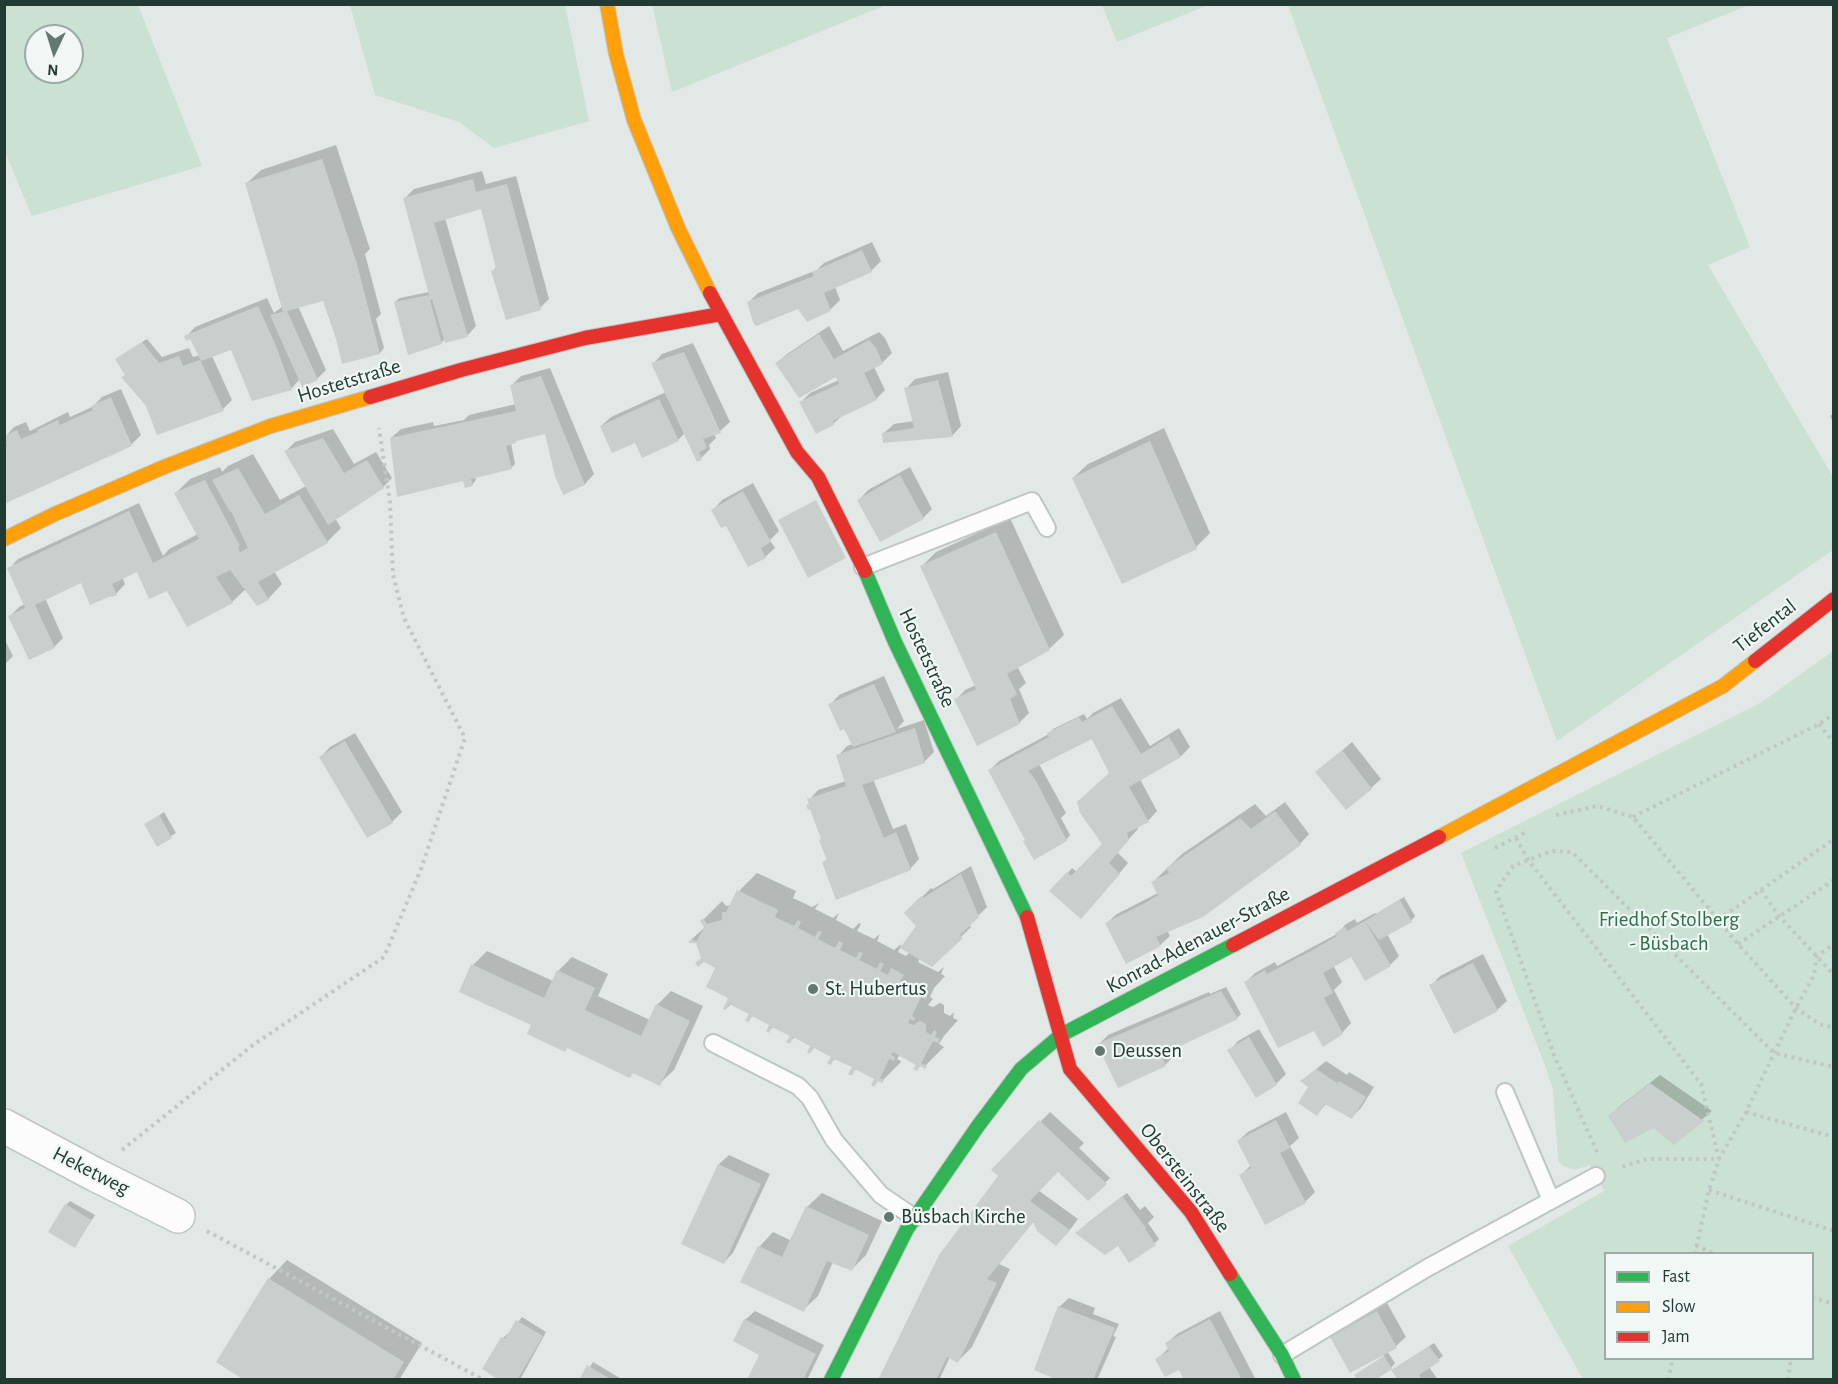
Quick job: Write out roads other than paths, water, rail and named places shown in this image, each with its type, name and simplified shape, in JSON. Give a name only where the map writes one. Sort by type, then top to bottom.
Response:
[{"type":"street","name":"Hostetstraße","points":[[607,4],[616,54],[634,120],[678,228],[721,314],[797,452],[818,477],[864,567],[895,642],[1030,924],[1061,1035]]},
{"type":"street","name":"Hostetstraße","points":[[4,539],[55,514],[164,467],[271,426],[460,370],[585,338],[721,314]]},
{"type":"street","name":"Tiefental","points":[[1723,686],[1833,599]]},
{"type":"street","name":"Konrad-Adenauer-Straße","points":[[831,1380],[907,1229],[978,1126],[1021,1069],[1061,1035],[1723,686]]},
{"type":"street","name":"Obersteinstraße","points":[[1061,1035],[1070,1069],[1191,1212],[1282,1354],[1294,1380]]},
{"type":"street","name":"Heketweg","points":[[4,1126],[178,1216]]},
{"type":"lane","points":[[864,567],[1032,501],[1047,528]]},
{"type":"lane","points":[[713,1043],[798,1086],[810,1098],[834,1140],[881,1195],[915,1218]]},
{"type":"lane","points":[[1505,1092],[1551,1200]]},
{"type":"lane","points":[[1282,1354],[1427,1268],[1600,1174]]},
{"type":"place","name":"St. Hubertus","points":[[813,989]]},
{"type":"place","name":"Deussen","points":[[1100,1051]]},
{"type":"place","name":"Büsbach Kirche","points":[[889,1217]]},
{"type":"park label","name":"Friedhof Stolberg - Büsbach","points":[[1669,932]]}]
